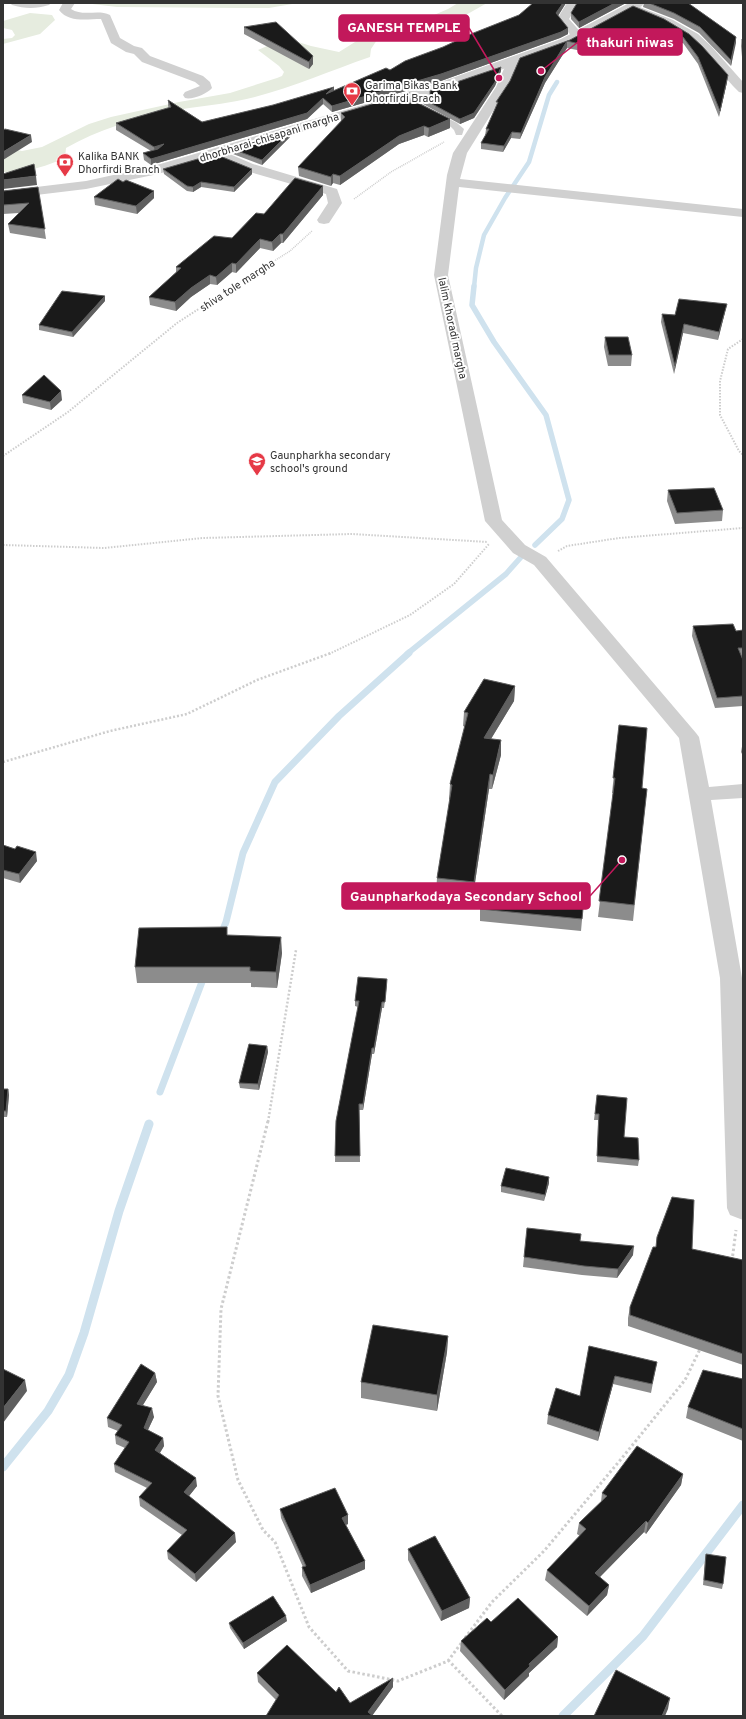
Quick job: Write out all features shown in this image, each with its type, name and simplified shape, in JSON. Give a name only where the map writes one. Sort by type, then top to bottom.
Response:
[{"type":"street","points":[[16,3],[34,5],[45,3]]},
{"type":"street","points":[[69,3],[66,10],[69,14],[106,17],[115,40],[130,49],[138,51],[146,59],[199,79],[206,85],[206,88],[189,94]]},
{"type":"street","points":[[573,3],[563,19],[578,36]]},
{"type":"street","points":[[635,5],[665,19],[692,37],[701,44],[743,89]]},
{"type":"street","name":"dhorbharai-chisapani margha","points":[[3,195],[86,185],[153,171],[446,85],[513,62],[578,36],[635,5]]},
{"type":"street","name":"lalim khoradi margha","points":[[513,62],[502,87],[460,153],[453,182],[441,275],[494,521],[519,549],[540,561]]},
{"type":"street","points":[[422,91],[425,98],[414,104],[454,125],[459,129],[459,133]]},
{"type":"street","points":[[218,153],[234,162],[248,167],[332,192],[335,203],[324,220]]},
{"type":"street","points":[[453,182],[743,213]]},
{"type":"street","points":[[540,561],[689,738],[731,978],[741,1209]]},
{"type":"street","points":[[700,794],[743,791]]},
{"type":"path","name":"shiva tole margha","points":[[3,456],[68,412],[177,323],[290,251],[324,220],[391,172],[459,133]]},
{"type":"path","points":[[743,339],[728,349],[720,381],[720,415],[739,451],[743,455]]},
{"type":"path","points":[[540,561],[567,546],[619,538],[743,528]]},
{"type":"path","points":[[3,546],[104,548],[203,538],[352,534],[490,542],[454,584],[410,615],[322,657],[257,680],[187,714],[110,731],[3,762]]},
{"type":"path","points":[[296,950],[268,1122],[221,1309],[218,1396],[238,1480],[263,1530],[275,1542],[309,1627],[348,1671],[398,1681],[448,1660],[492,1602],[544,1551],[685,1380],[704,1339]]},
{"type":"path","points":[[730,1269],[741,1209]]},
{"type":"path","points":[[448,1660],[502,1716]]},
{"type":"shaded area","points":[[84,3],[298,3],[269,8],[239,8],[117,7]]},
{"type":"shaded area","points":[[458,3],[487,3],[457,20],[427,29],[377,40],[371,49],[370,57],[288,87],[237,101],[171,111],[130,121],[104,130],[66,148],[65,158],[58,161],[27,171],[3,172],[3,147],[22,151],[42,147],[89,124],[111,117],[179,102],[230,93],[282,76],[284,72],[279,66],[258,50],[274,43],[295,41],[339,52],[371,32],[427,18]]},
{"type":"shaded area","points":[[30,13],[52,15],[55,20],[40,34],[3,44],[3,39],[12,38],[15,35],[12,30],[3,28],[3,21]]},
{"type":"building","points":[[533,3],[563,3],[556,13],[568,28],[561,32],[441,74],[332,106],[323,98],[307,113],[151,159],[143,153],[158,149],[164,144],[154,147],[116,123],[171,107],[168,100],[202,122],[273,105],[334,87],[326,94],[386,68],[390,70],[405,61],[443,47],[519,15]]},
{"type":"building","points":[[577,3],[615,3],[579,22],[571,13]]},
{"type":"building","points":[[649,3],[688,3],[736,37],[731,60],[700,27],[674,13]]},
{"type":"building","points":[[633,6],[664,19],[689,34],[728,75],[720,111],[698,57],[683,37],[673,38],[671,36],[630,40],[622,31],[605,43],[599,42],[592,47],[567,41]]},
{"type":"building","points":[[276,22],[313,56],[309,62],[244,27]]},
{"type":"building","points":[[567,41],[545,77],[521,133],[512,132],[504,146],[481,143],[489,129],[486,129],[498,102],[496,102],[510,81],[520,58]]},
{"type":"building","points":[[501,67],[495,82],[474,113],[460,119],[423,99],[430,95],[430,91]]},
{"type":"building","points":[[410,93],[408,95],[410,99],[450,119],[429,128],[424,126],[399,136],[340,176],[333,174],[331,177],[298,167],[345,117],[341,113]]},
{"type":"building","points":[[5,129],[31,135],[3,152],[3,130]]},
{"type":"building","points":[[290,132],[262,160],[232,149]]},
{"type":"building","points":[[215,154],[252,169],[234,187],[201,182],[193,187],[187,186],[163,169]]},
{"type":"building","points":[[34,164],[36,176],[3,180],[3,174]]},
{"type":"building","points":[[295,178],[323,186],[283,234],[280,234],[272,242],[260,239],[236,264],[232,263],[216,277],[210,275],[191,288],[175,302],[149,297],[181,268],[176,267],[214,236],[232,238],[256,213],[264,214]]},
{"type":"building","points":[[118,179],[123,182],[126,180],[154,191],[136,206],[94,197]]},
{"type":"building","points":[[38,187],[45,229],[8,224],[29,203],[3,205],[3,191]]},
{"type":"building","points":[[62,291],[105,296],[72,332],[39,325]]},
{"type":"building","points":[[679,299],[727,304],[719,332],[684,324],[675,366],[662,314],[675,315]]},
{"type":"building","points":[[605,337],[628,337],[632,355],[609,355]]},
{"type":"building","points":[[44,375],[61,391],[50,402],[22,395]]},
{"type":"building","points":[[714,488],[723,510],[677,513],[668,490]]},
{"type":"building","points":[[733,624],[736,631],[743,630],[743,648],[738,648],[743,660],[743,696],[717,698],[693,626]]},
{"type":"building","points":[[484,679],[515,686],[484,738],[501,740],[493,775],[490,774],[474,882],[437,878],[452,785],[450,784],[468,713],[464,712]]},
{"type":"building","points":[[619,725],[647,728],[642,788],[647,789],[634,905],[599,901],[615,778],[613,778]]},
{"type":"building","points":[[3,845],[15,849],[17,846],[36,852],[19,874],[3,870]]},
{"type":"building","points":[[484,888],[584,898],[582,919],[480,909]]},
{"type":"building","points":[[227,927],[227,935],[281,937],[276,972],[250,971],[250,967],[135,967],[139,928]]},
{"type":"building","points":[[358,977],[387,979],[385,1002],[382,1002],[374,1048],[372,1048],[363,1104],[359,1104],[360,1156],[335,1156],[336,1121],[359,1001],[355,1001]]},
{"type":"building","points":[[249,1044],[267,1046],[258,1084],[239,1083]]},
{"type":"building","points":[[3,1089],[8,1089],[6,1111],[3,1111]]},
{"type":"building","points":[[597,1095],[627,1098],[624,1137],[638,1138],[639,1160],[597,1156],[599,1114],[595,1114]]},
{"type":"building","points":[[506,1168],[549,1177],[545,1195],[501,1186]]},
{"type":"building","points":[[672,1197],[694,1200],[692,1249],[743,1260],[743,1354],[630,1315],[630,1307],[653,1247],[656,1247],[657,1237]]},
{"type":"building","points":[[527,1228],[581,1234],[580,1241],[634,1246],[618,1269],[584,1266],[524,1257]]},
{"type":"building","points":[[373,1325],[448,1336],[437,1395],[361,1382]]},
{"type":"building","points":[[589,1346],[657,1362],[652,1384],[615,1376],[599,1432],[548,1415],[556,1388],[580,1396]]},
{"type":"building","points":[[141,1364],[155,1373],[137,1404],[152,1408],[144,1428],[163,1438],[155,1450],[196,1478],[184,1492],[235,1533],[195,1574],[167,1551],[187,1530],[139,1497],[152,1483],[114,1464],[129,1442],[115,1435],[122,1425],[107,1418]]},
{"type":"building","points":[[3,1369],[25,1380],[3,1408]]},
{"type":"building","points":[[703,1370],[743,1379],[743,1429],[688,1407]]},
{"type":"building","points":[[637,1446],[683,1474],[648,1523],[646,1521],[595,1573],[609,1585],[589,1606],[547,1570],[586,1529],[579,1523],[607,1496],[602,1493]]},
{"type":"building","points":[[335,1488],[348,1515],[342,1518],[365,1561],[310,1585],[302,1567],[306,1566],[280,1509]]},
{"type":"building","points":[[435,1536],[470,1598],[442,1611],[408,1549]]},
{"type":"building","points":[[706,1554],[726,1557],[723,1584],[704,1580]]},
{"type":"building","points":[[273,1596],[286,1616],[243,1643],[229,1623]]},
{"type":"building","points":[[518,1598],[558,1637],[529,1664],[530,1666],[505,1690],[461,1641],[487,1618],[491,1622]]},
{"type":"building","points":[[287,1645],[336,1692],[339,1687],[350,1703],[393,1678],[368,1712],[373,1716],[266,1716],[279,1695],[257,1673]]},
{"type":"building","points":[[616,1670],[670,1698],[662,1716],[594,1716]]},
{"type":"waterway","points":[[474,287],[476,268],[484,235],[505,198],[529,162],[549,95],[557,82]]},
{"type":"waterway","points":[[474,286],[472,305],[494,342],[546,415],[569,500],[562,519],[535,545]]},
{"type":"waterway","points":[[407,654],[506,574],[522,556]]},
{"type":"waterway","points":[[220,937],[226,922],[243,853],[275,782],[339,716],[409,653]]},
{"type":"waterway","points":[[160,1092],[205,974]]},
{"type":"waterway","points":[[3,1467],[48,1411],[69,1375],[84,1333],[119,1211],[149,1124]]},
{"type":"waterway","points":[[563,1716],[643,1636],[743,1505]]},
{"type":"place","name":"thakuri niwas","points":[[541,71]]},
{"type":"place","name":"GANESH TEMPLE","points":[[499,78]]},
{"type":"place","name":"Garima Bikas Bank Dhorfirdi Brach","points":[[352,106]]},
{"type":"place","name":"Kalika BANK Dhorfirdi Branch","points":[[65,177]]},
{"type":"place","name":"Gaunpharkha secondary school's ground","points":[[257,476]]},
{"type":"place","name":"Gaunpharkodaya Secondary School","points":[[622,860]]}]
